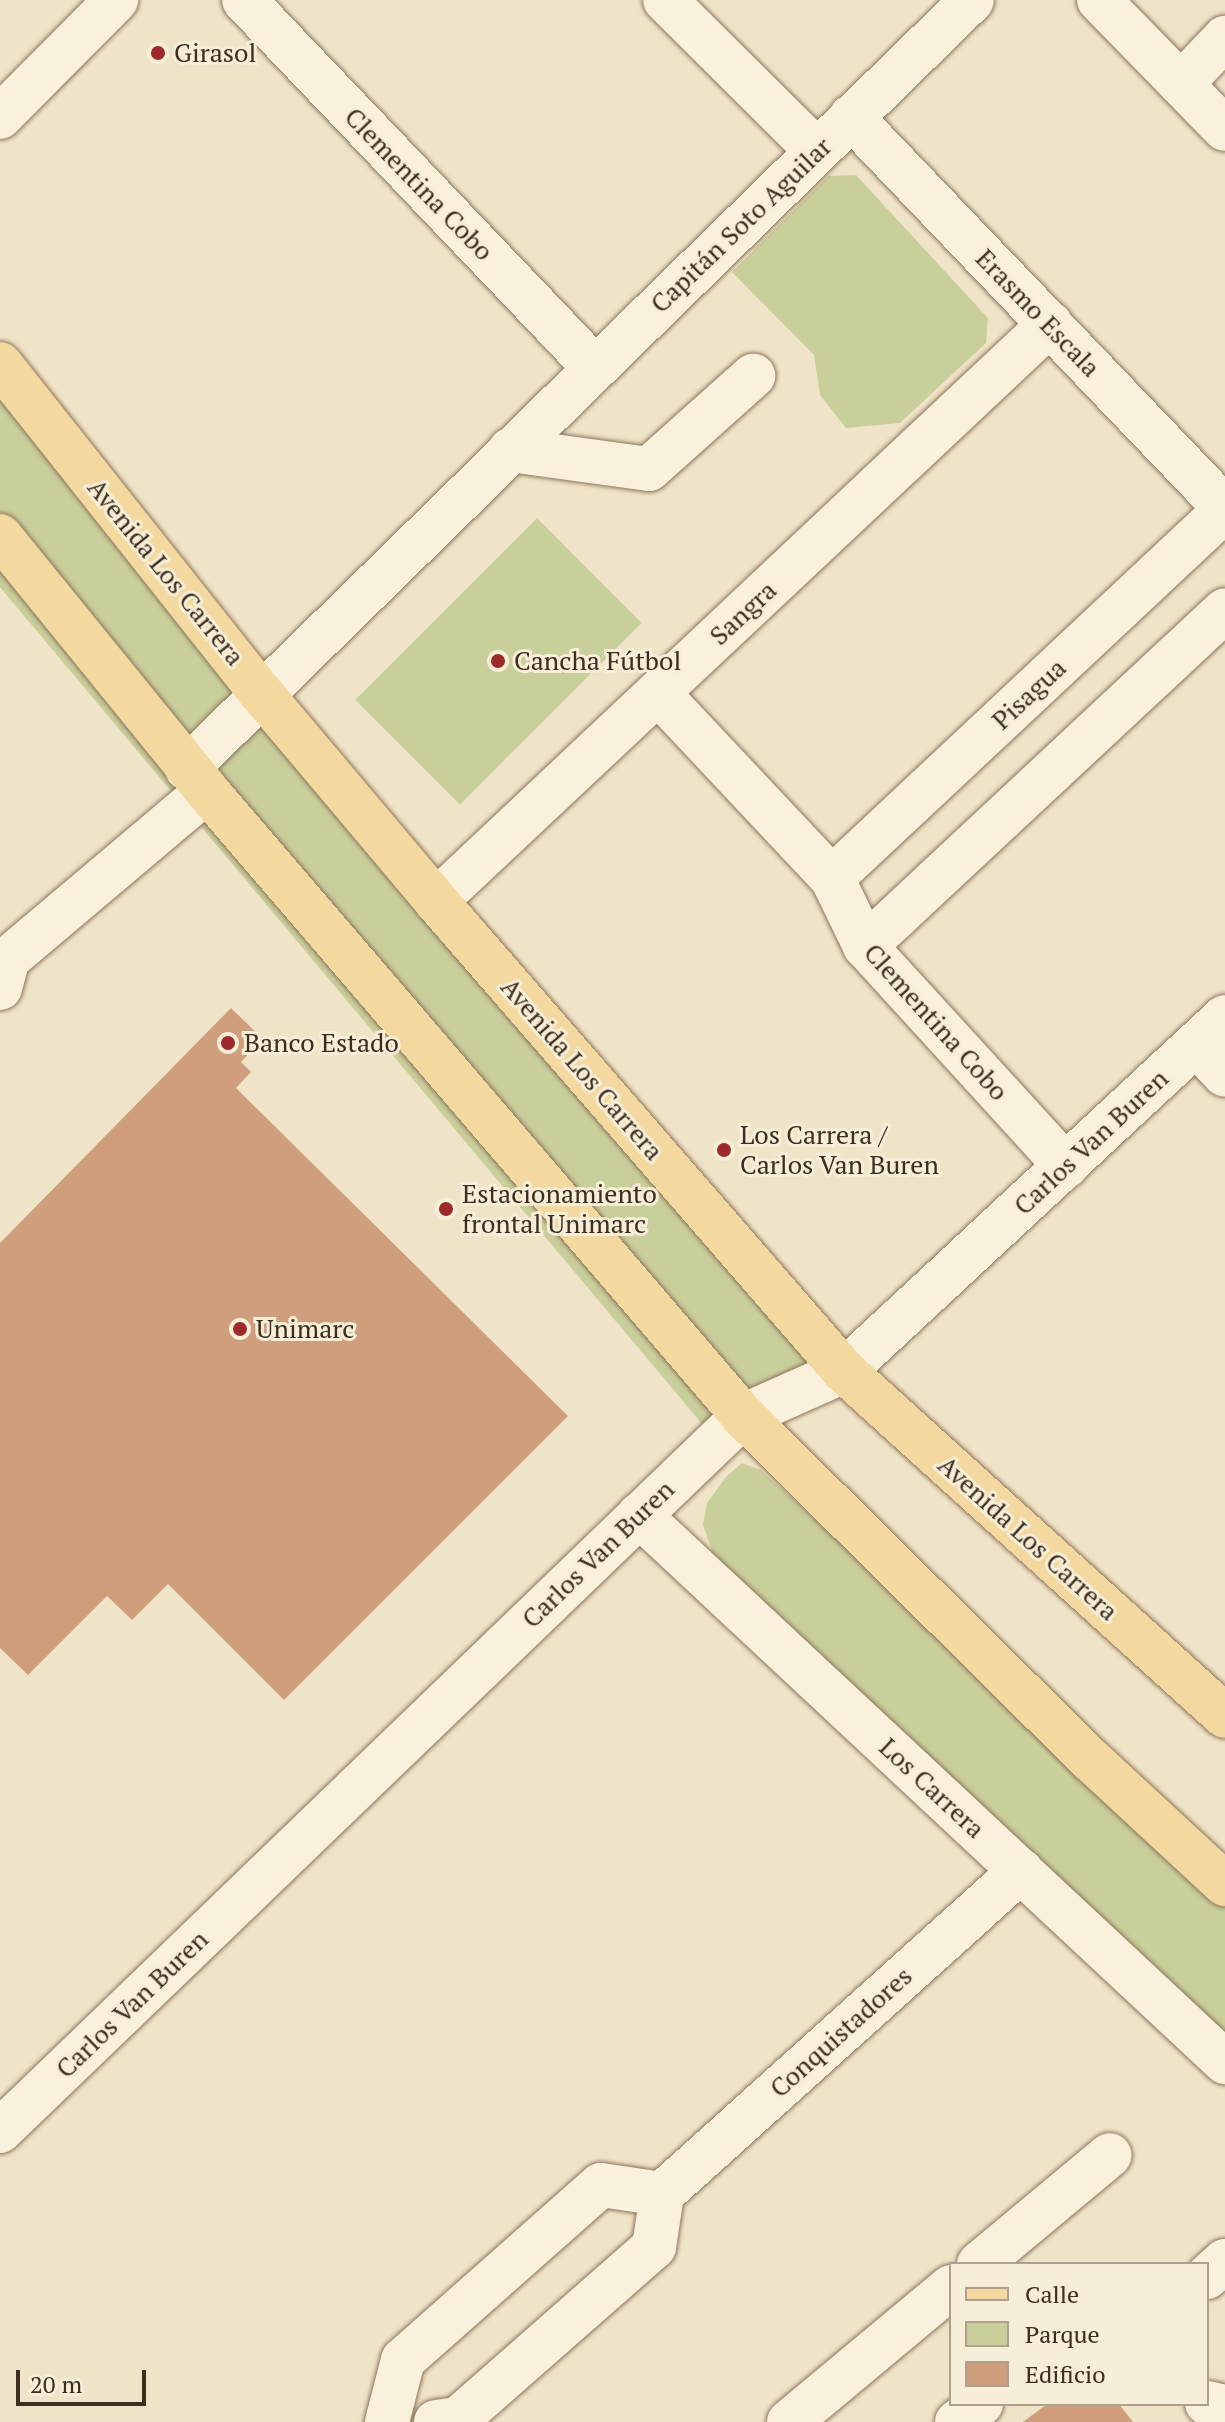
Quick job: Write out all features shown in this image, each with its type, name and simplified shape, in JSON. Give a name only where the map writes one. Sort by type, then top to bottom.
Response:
[{"type":"main road","name":"Avenida Los Carrera","points":[[0,364],[261,693],[436,901],[844,1371],[1225,1716]]},
{"type":"main road","points":[[0,536],[197,780],[743,1416],[1091,1760],[1225,1884]]},
{"type":"street","points":[[0,117],[116,0]]},
{"type":"street","name":"Clementina Cobo","points":[[244,0],[595,368]]},
{"type":"street","points":[[665,0],[817,151]]},
{"type":"street","name":"Capitán Soto Aguilar","points":[[0,988],[8,959],[197,780],[261,693],[972,0]]},
{"type":"street","points":[[1099,0],[1225,129]]},
{"type":"street","points":[[1181,84],[1225,38]]},
{"type":"street","name":"Erasmo Escala","points":[[851,117],[1225,509]]},
{"type":"street","name":"Sangra","points":[[436,901],[1050,324]]},
{"type":"street","points":[[510,450],[649,469],[753,376]]},
{"type":"street","name":"Pisagua","points":[[832,878],[1225,509]]},
{"type":"street","points":[[865,946],[1225,610]]},
{"type":"street","name":"Clementina Cobo","points":[[658,693],[832,878],[865,946],[1066,1166]]},
{"type":"street","name":"Carlos Van Buren","points":[[0,2131],[743,1416],[844,1371],[1066,1166],[1215,1045]]},
{"type":"street","name":"Los Carrera","points":[[639,1515],[1225,2062]]},
{"type":"street","name":"Conquistadores","points":[[662,2194],[1021,1871]]},
{"type":"street","points":[[981,2262],[1110,2155]]},
{"type":"street","points":[[387,2422],[403,2360],[601,2185],[662,2194],[654,2247],[458,2419],[436,2422]]},
{"type":"street","points":[[1209,2275],[1225,2261]]},
{"type":"street","points":[[789,2422],[949,2289]]},
{"type":"street","points":[[957,2422],[978,2406]]},
{"type":"green space","points":[[856,175],[988,318],[986,343],[900,423],[846,428],[820,395],[814,355],[732,272],[828,176]]},
{"type":"green space","points":[[0,385],[818,1359],[718,1443],[0,587]]},
{"type":"green space","name":"Cancha Fútbol","points":[[537,518],[642,623],[460,804],[355,700]]},
{"type":"green space","points":[[742,1463],[761,1470],[1225,1897],[1225,2037],[714,1556],[703,1525],[707,1503],[726,1477]]},
{"type":"building","name":"Unimarc","points":[[231,1008],[263,1039],[241,1062],[251,1072],[236,1088],[568,1416],[284,1700],[168,1584],[132,1620],[107,1596],[28,1675],[0,1648],[0,1243]]},
{"type":"building","points":[[1044,2406],[1121,2406],[1133,2422],[1023,2422]]},
{"type":"place","name":"Girasol","points":[[158,53]]},
{"type":"place","name":"Cancha Fútbol","points":[[498,661]]},
{"type":"place","name":"Banco Estado","points":[[228,1043]]},
{"type":"place","name":"Los Carrera / Carlos Van Buren","points":[[724,1150]]},
{"type":"place","name":"Estacionamiento frontal Unimarc","points":[[446,1209]]},
{"type":"place","name":"Unimarc","points":[[240,1329]]}]
